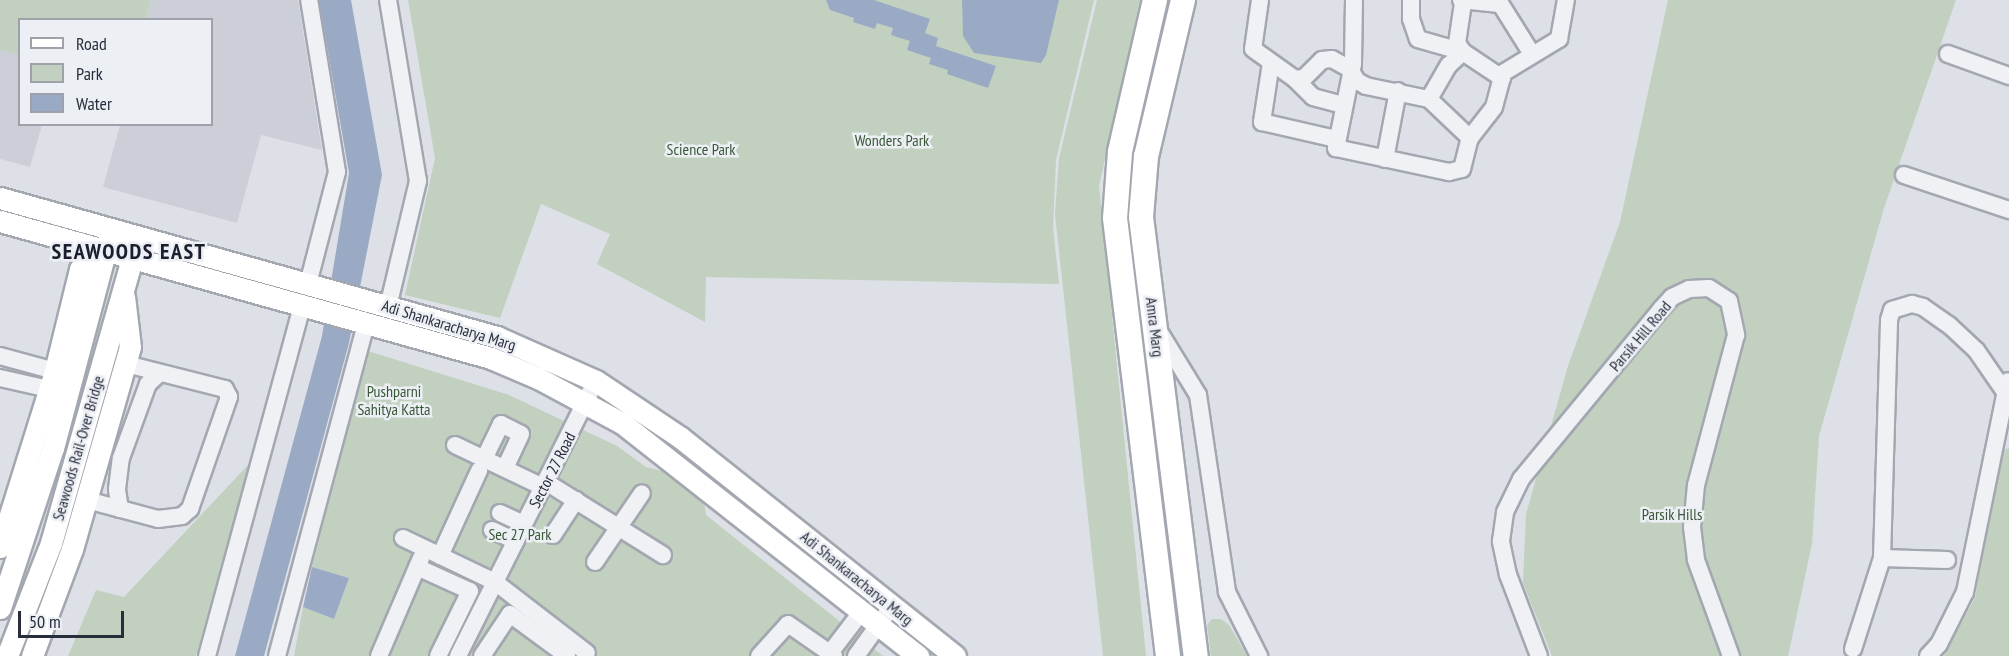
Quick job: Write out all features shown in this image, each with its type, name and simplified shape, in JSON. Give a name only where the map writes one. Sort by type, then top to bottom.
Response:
[{"type":"highway","name":"Amra Marg","points":[[1155,0],[1120,152],[1115,218],[1168,656]]},
{"type":"highway","name":"Amra Marg","points":[[1183,0],[1142,187],[1154,318],[1196,656]]},
{"type":"main road","name":"Adi Shankaracharya Marg","points":[[0,198],[497,337],[596,381],[681,438],[955,656]]},
{"type":"main road","name":"Adi Shankaracharya Marg","points":[[0,221],[491,358],[586,402],[658,450],[918,656]]},
{"type":"main road","name":"Seawoods Rail-Over Bridge","points":[[0,608],[53,448],[111,229]]},
{"type":"main road","name":"Seawoods Rail-Over Bridge","points":[[12,648],[51,543],[138,237]]},
{"type":"main road","points":[[0,548],[52,380],[80,269],[105,250]]},
{"type":"main road","points":[[37,654],[87,500],[126,364],[130,347],[123,291]]},
{"type":"street","points":[[309,0],[337,172],[313,286]]},
{"type":"street","points":[[379,304],[418,181],[388,0]]},
{"type":"street","points":[[1260,0],[1253,49],[1295,79],[1313,97],[1343,105]]},
{"type":"street","points":[[1354,0],[1353,64],[1350,69],[1336,148],[1342,152],[1457,171],[1462,169],[1470,138],[1494,107],[1502,78],[1510,66],[1559,39],[1566,0]]},
{"type":"street","points":[[1411,0],[1411,19],[1418,39],[1463,52],[1502,78]]},
{"type":"street","points":[[1463,52],[1457,43],[1462,2],[1498,2],[1532,54]]},
{"type":"street","points":[[1429,99],[1449,65],[1463,52]]},
{"type":"street","points":[[1948,54],[2009,76]]},
{"type":"street","points":[[1295,79],[1304,78],[1322,60],[1332,59],[1350,69],[1366,86],[1429,99],[1470,138]]},
{"type":"street","points":[[1271,63],[1262,122],[1336,139]]},
{"type":"street","points":[[1385,159],[1398,92]]},
{"type":"street","points":[[1904,175],[2009,210]]},
{"type":"street","name":"Parsik Hill Road","points":[[1539,656],[1508,575],[1501,541],[1505,512],[1521,479],[1672,297],[1689,289],[1709,288],[1729,301],[1736,335],[1696,485],[1692,527],[1696,560],[1731,656]]},
{"type":"street","points":[[1852,650],[1882,558],[1889,320],[1892,310],[1912,304],[1923,307],[1949,325],[1976,350],[2007,385],[1965,592],[1939,644],[1928,656]]},
{"type":"street","points":[[207,656],[307,307]]},
{"type":"street","points":[[1154,318],[1164,344],[1198,395],[1227,592],[1258,656]]},
{"type":"street","points":[[277,656],[362,323]]},
{"type":"street","points":[[0,356],[52,380]]},
{"type":"street","points":[[87,500],[158,519],[182,516],[190,509],[229,397],[225,390],[126,364]]},
{"type":"street","points":[[120,509],[117,489],[121,458],[148,384],[160,373]]},
{"type":"street","points":[[0,378],[52,380]]},
{"type":"street","name":"Sector 27 Road","points":[[458,656],[596,381]]},
{"type":"street","points":[[379,656],[417,567],[433,552],[482,465],[501,424],[521,434],[505,469]]},
{"type":"street","points":[[455,445],[482,465],[505,469],[544,484],[576,500],[663,555]]},
{"type":"street","points":[[595,562],[642,493]]},
{"type":"street","points":[[553,535],[576,500]]},
{"type":"street","points":[[500,513],[524,524]]},
{"type":"street","points":[[492,530],[516,541]]},
{"type":"street","points":[[403,538],[495,582],[584,653]]},
{"type":"street","points":[[1882,558],[1947,560]]},
{"type":"street","points":[[417,567],[470,591],[438,656]]},
{"type":"street","points":[[856,656],[880,626],[892,606]]},
{"type":"street","points":[[759,656],[788,624],[832,655],[862,611]]},
{"type":"street","points":[[482,656],[510,614],[567,656]]},
{"type":"shaded area","points":[[151,0],[298,0],[322,150],[261,135],[237,223],[103,187],[120,126],[213,126],[213,18],[146,18]]},
{"type":"shaded area","points":[[0,50],[18,55],[18,126],[42,126],[30,167],[0,159]]},
{"type":"green space","points":[[0,0],[151,0],[146,18],[18,18],[18,55],[0,50]]},
{"type":"green space","name":"Wonders Park","points":[[408,0],[1094,0],[1056,160],[1053,227],[1059,284],[706,277],[705,322],[597,264],[610,234],[541,204],[500,318],[405,295],[435,158]]},
{"type":"green space","points":[[1097,0],[1140,0],[1099,186],[1146,656],[1103,656],[1055,214],[1059,158]]},
{"type":"green space","name":"Parsik Hills","points":[[1668,0],[1956,0],[1884,208],[1819,436],[1812,544],[1788,656],[1552,656],[1523,583],[1526,514],[1568,366],[1620,222]]},
{"type":"green space","name":"Sec 27 Park","points":[[368,351],[509,395],[617,446],[646,467],[667,472],[703,496],[706,515],[883,656],[294,656],[303,607],[334,619],[349,578],[312,567]]},
{"type":"green space","points":[[2009,448],[2009,656],[1944,656],[1975,598],[2000,452]]},
{"type":"green space","points":[[249,464],[196,656],[68,656],[96,590],[124,597]]},
{"type":"green space","points":[[1212,619],[1221,619],[1229,625],[1247,656],[1211,656],[1207,625]]},
{"type":"water","points":[[319,0],[351,0],[382,175],[349,343],[264,656],[235,656],[322,336],[349,173]]},
{"type":"water","points":[[826,0],[874,0],[930,19],[925,33],[938,38],[936,46],[996,66],[988,88],[947,74],[948,70],[929,64],[931,58],[907,50],[910,41],[891,35],[893,28],[877,23],[875,29],[853,22],[854,18],[830,10]]},
{"type":"water","points":[[962,0],[1059,0],[1046,55],[1041,63],[974,53],[963,36]]},
{"type":"water","points":[[312,567],[349,578],[334,619],[303,607]]},
{"type":"district","name":"SEAWOODS EAST","points":[[129,252]]},
{"type":"park label","name":"Science Park","points":[[701,149]]},
{"type":"park label","name":"Pushparni Sahitya Katta","points":[[394,400]]}]
